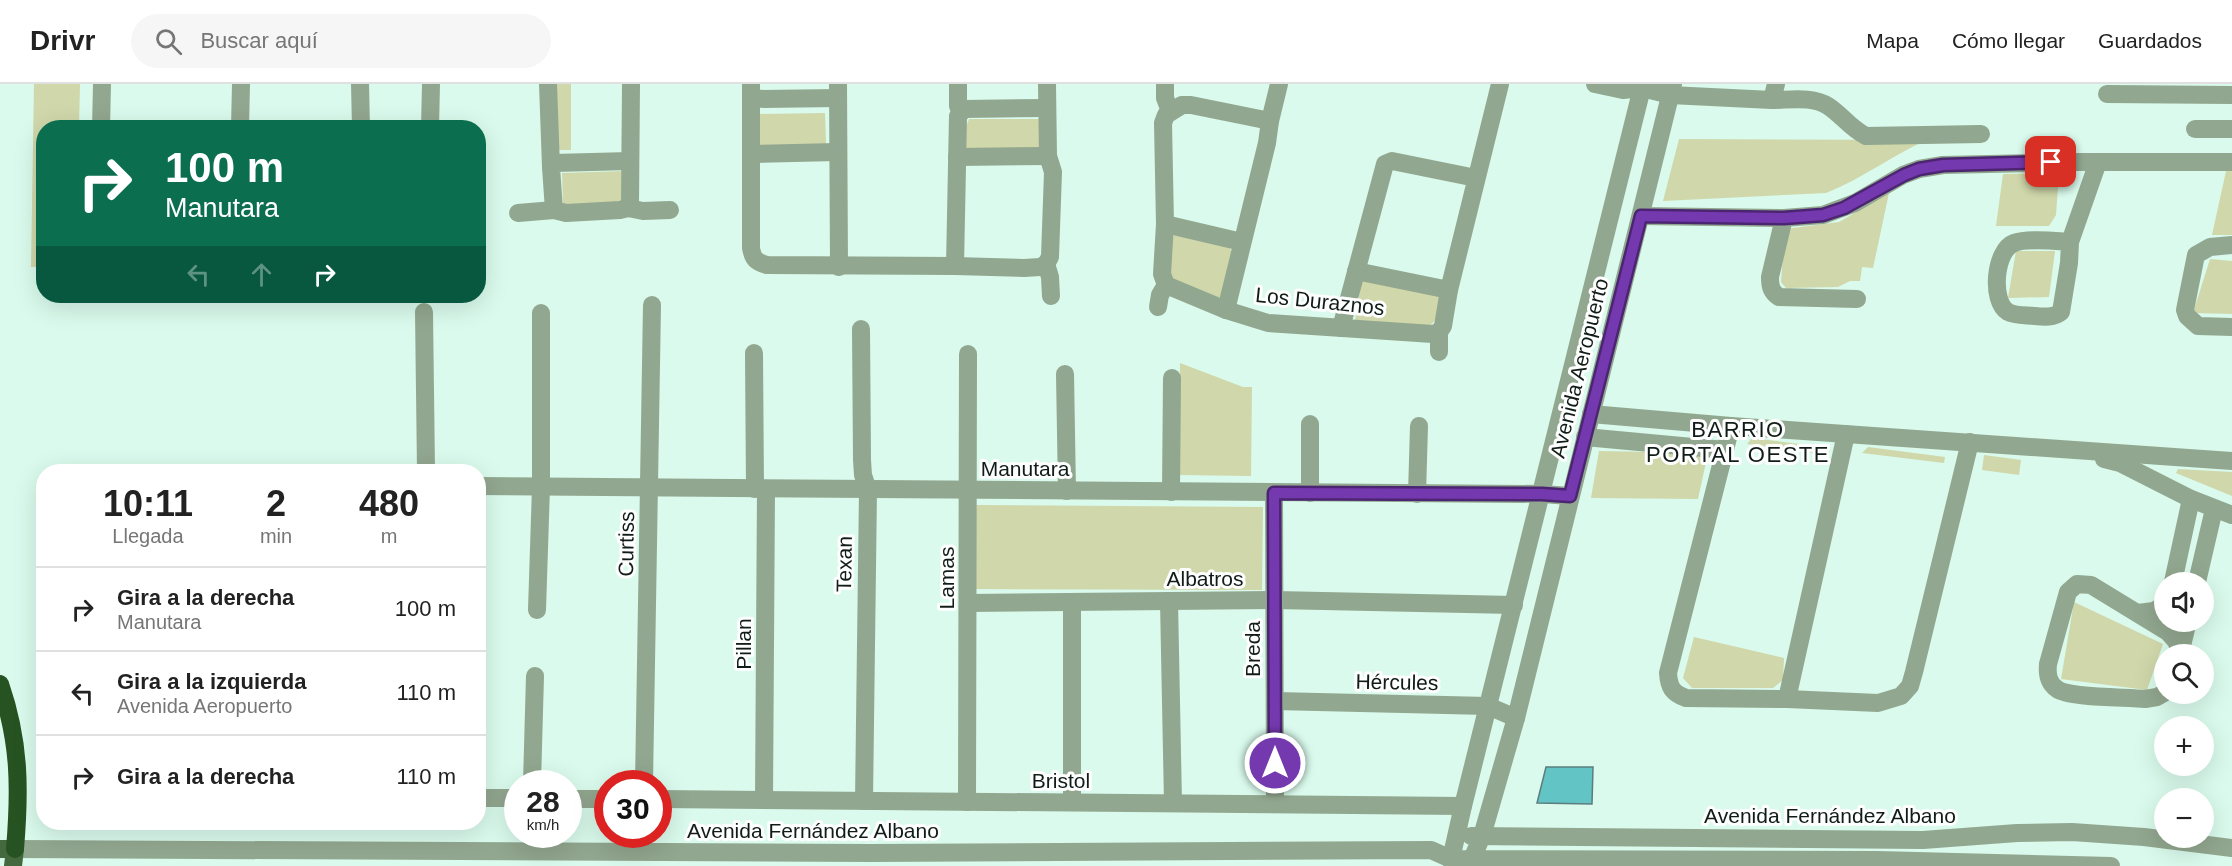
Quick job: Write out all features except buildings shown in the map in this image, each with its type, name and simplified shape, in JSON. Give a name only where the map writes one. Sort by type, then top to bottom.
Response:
[{"type":"highway","points":[[0,684],[14,729],[17,757],[18,804],[9,855]]},
{"type":"street","points":[[101,120],[102,84]]},
{"type":"street","points":[[240,120],[241,84]]},
{"type":"street","points":[[360,84],[361,120]]},
{"type":"street","points":[[430,120],[431,84]]},
{"type":"street","points":[[548,84],[554,210]]},
{"type":"street","points":[[628,208],[631,198],[632,84]]},
{"type":"street","points":[[958,84],[958,106],[961,112]]},
{"type":"street","points":[[839,267],[838,91],[751,91],[751,248],[752,256],[757,262],[767,266],[839,267],[955,266],[1024,268],[1040,267],[1046,264],[1050,257],[1053,172],[1048,156],[1047,84]]},
{"type":"street","points":[[1165,84],[1165,98],[1170,111]]},
{"type":"street","points":[[1226,310],[1279,84]]},
{"type":"street","points":[[1439,352],[1439,332],[1443,326],[1449,290],[1500,84]]},
{"type":"street","points":[[1595,84],[1623,90],[1641,85],[1671,90],[1774,92],[1827,105],[1854,130],[1866,136],[1981,134]]},
{"type":"street","name":"Avenida Aeropuerto","points":[[1460,863],[1456,836],[1641,85]]},
{"type":"street","name":"Avenida Aeropuerto","points":[[1460,863],[1482,836],[1516,718],[1671,90]]},
{"type":"street","points":[[2107,94],[2232,95]]},
{"type":"street","points":[[1158,307],[1160,295],[1166,285],[1162,274],[1165,224],[1163,123],[1166,115],[1182,105],[1191,105],[1270,121]]},
{"type":"street","points":[[955,266],[958,116],[964,109],[1047,108]]},
{"type":"street","points":[[2195,129],[2232,129]]},
{"type":"street","points":[[751,154],[837,152]]},
{"type":"street","points":[[957,157],[1048,156]]},
{"type":"street","points":[[551,166],[554,163],[630,160]]},
{"type":"street","points":[[1341,327],[1382,168],[1388,161],[1476,178]]},
{"type":"street","points":[[2070,242],[2018,242],[2007,246],[2002,254],[1998,275],[1998,301],[2002,306],[2013,314],[2041,317],[2057,315],[2061,312],[2070,242],[2098,162]]},
{"type":"street","points":[[1641,216],[1784,218],[1834,212],[1855,203],[1904,175],[1931,166],[2232,162]]},
{"type":"street","points":[[518,213],[554,210],[566,213],[628,208],[643,211],[670,210]]},
{"type":"street","points":[[1784,218],[1770,277],[1773,293],[1779,297],[1857,299]]},
{"type":"street","points":[[1165,224],[1242,242]]},
{"type":"street","points":[[2232,245],[2210,247],[2196,255],[2185,310],[2190,321],[2198,326],[2232,327]]},
{"type":"street","points":[[1046,264],[1050,277],[1051,296]]},
{"type":"street","name":"Los Duraznos","points":[[1356,271],[1449,290]]},
{"type":"street","name":"Los Duraznos","points":[[1166,285],[1226,310],[1268,322],[1433,334],[1439,332]]},
{"type":"street","name":"Curtiss","points":[[644,770],[652,305]]},
{"type":"street","points":[[424,312],[426,464]]},
{"type":"street","points":[[537,610],[542,487],[540,313]]},
{"type":"street","name":"Texan","points":[[861,329],[862,467],[868,490],[864,801]]},
{"type":"street","name":"Pillan","points":[[754,353],[761,489],[764,800]]},
{"type":"street","name":"Lamas","points":[[968,354],[968,802]]},
{"type":"street","points":[[1065,374],[1067,491]]},
{"type":"street","points":[[1171,492],[1172,378]]},
{"type":"street","points":[[1591,414],[2232,461]]},
{"type":"street","points":[[1310,424],[1310,493]]},
{"type":"street","points":[[1417,494],[1419,426]]},
{"type":"street","points":[[1731,426],[1668,673],[1669,687],[1677,695],[1686,698],[1878,703],[1901,696],[1910,686],[1914,672],[1970,442]]},
{"type":"street","points":[[1786,699],[1846,434]]},
{"type":"street","points":[[1585,437],[1725,450]]},
{"type":"street","points":[[2058,449],[2120,463],[2191,499],[2232,515]]},
{"type":"street","name":"Manutara","points":[[486,486],[1570,496]]},
{"type":"street","name":"Breda","points":[[1274,493],[1275,804]]},
{"type":"street","points":[[2175,572],[2191,499]]},
{"type":"street","points":[[2199,572],[2214,509]]},
{"type":"street","points":[[2154,698],[2070,694],[2058,690],[2049,680],[2048,664],[2066,596],[2073,587],[2081,583],[2091,585],[2172,636],[2176,644]]},
{"type":"street","name":"Albatros","points":[[968,603],[1275,600],[1514,604]]},
{"type":"street","points":[[1169,601],[1173,803]]},
{"type":"street","points":[[1072,602],[1072,802]]},
{"type":"street","points":[[2138,613],[2154,611]]},
{"type":"street","points":[[532,770],[535,676]]},
{"type":"street","name":"Hércules","points":[[1275,701],[1488,706],[1516,718]]},
{"type":"street","points":[[486,798],[504,798]]},
{"type":"street","name":"Bristol","points":[[672,799],[1463,806]]},
{"type":"street","name":"Avenida Fernández Albano","points":[[1431,850],[1456,836],[1923,840],[2017,833],[2072,832],[2144,837],[2232,848]]},
{"type":"street","points":[[1876,863],[1881,840]]},
{"type":"street","name":"Avenida Fernández Albano","points":[[9,855],[870,860],[1431,850],[1460,863],[1876,863],[2111,866]]},
{"type":"green space","points":[[34,84],[80,84],[79,120],[36,120],[36,267],[31,267]]},
{"type":"green space","points":[[553,84],[571,84],[571,150],[554,150]]},
{"type":"green space","points":[[825,113],[826,145],[755,148],[754,114]]},
{"type":"green space","points":[[969,119],[1041,119],[1040,149],[966,149],[966,127]]},
{"type":"green space","points":[[1679,139],[1927,140],[1826,193],[1663,201]]},
{"type":"green space","points":[[624,171],[625,204],[563,205],[562,173]]},
{"type":"green space","points":[[2226,171],[2232,171],[2232,235],[2212,235]]},
{"type":"green space","points":[[2059,173],[2056,215],[2049,226],[1996,226],[2003,174]]},
{"type":"green space","points":[[1889,193],[1873,268],[1862,267],[1860,281],[1850,281],[1838,287],[1786,288],[1781,282],[1785,229],[1839,222]]},
{"type":"green space","points":[[1179,231],[1227,244],[1236,257],[1225,295],[1213,300],[1173,284],[1167,273],[1169,240]]},
{"type":"green space","points":[[2016,251],[2055,251],[2049,297],[2008,298]]},
{"type":"green space","points":[[2210,259],[2232,261],[2232,314],[2193,313]]},
{"type":"green space","points":[[1362,277],[1440,295],[1437,318],[1430,326],[1355,321]]},
{"type":"green space","points":[[1180,363],[1243,387],[1252,387],[1251,476],[1179,475]]},
{"type":"green space","points":[[1752,438],[1830,448],[1829,455],[1747,444]]},
{"type":"green space","points":[[1868,447],[1945,457],[1944,463],[1862,453]]},
{"type":"green space","points":[[1599,451],[1708,453],[1698,499],[1591,498]]},
{"type":"green space","points":[[1984,455],[2021,460],[2019,475],[1982,470]]},
{"type":"green space","points":[[2178,469],[2232,472],[2232,496],[2176,473]]},
{"type":"green space","points":[[976,505],[1263,507],[1262,590],[975,589]]},
{"type":"green space","points":[[2074,602],[2163,644],[2154,644],[2154,670],[2147,690],[2061,679]]},
{"type":"green space","points":[[1694,637],[1784,658],[1783,680],[1773,688],[1692,688],[1683,678]]},
{"type":"district","name":"BARRIO PORTAL OESTE","points":[[1738,442]]},
{"type":"route","points":[[1275,763],[1274,493],[1570,496],[1641,216],[1784,218],[1823,215],[1855,203],[1889,182],[1919,169],[1943,165],[2051,162]]}]
